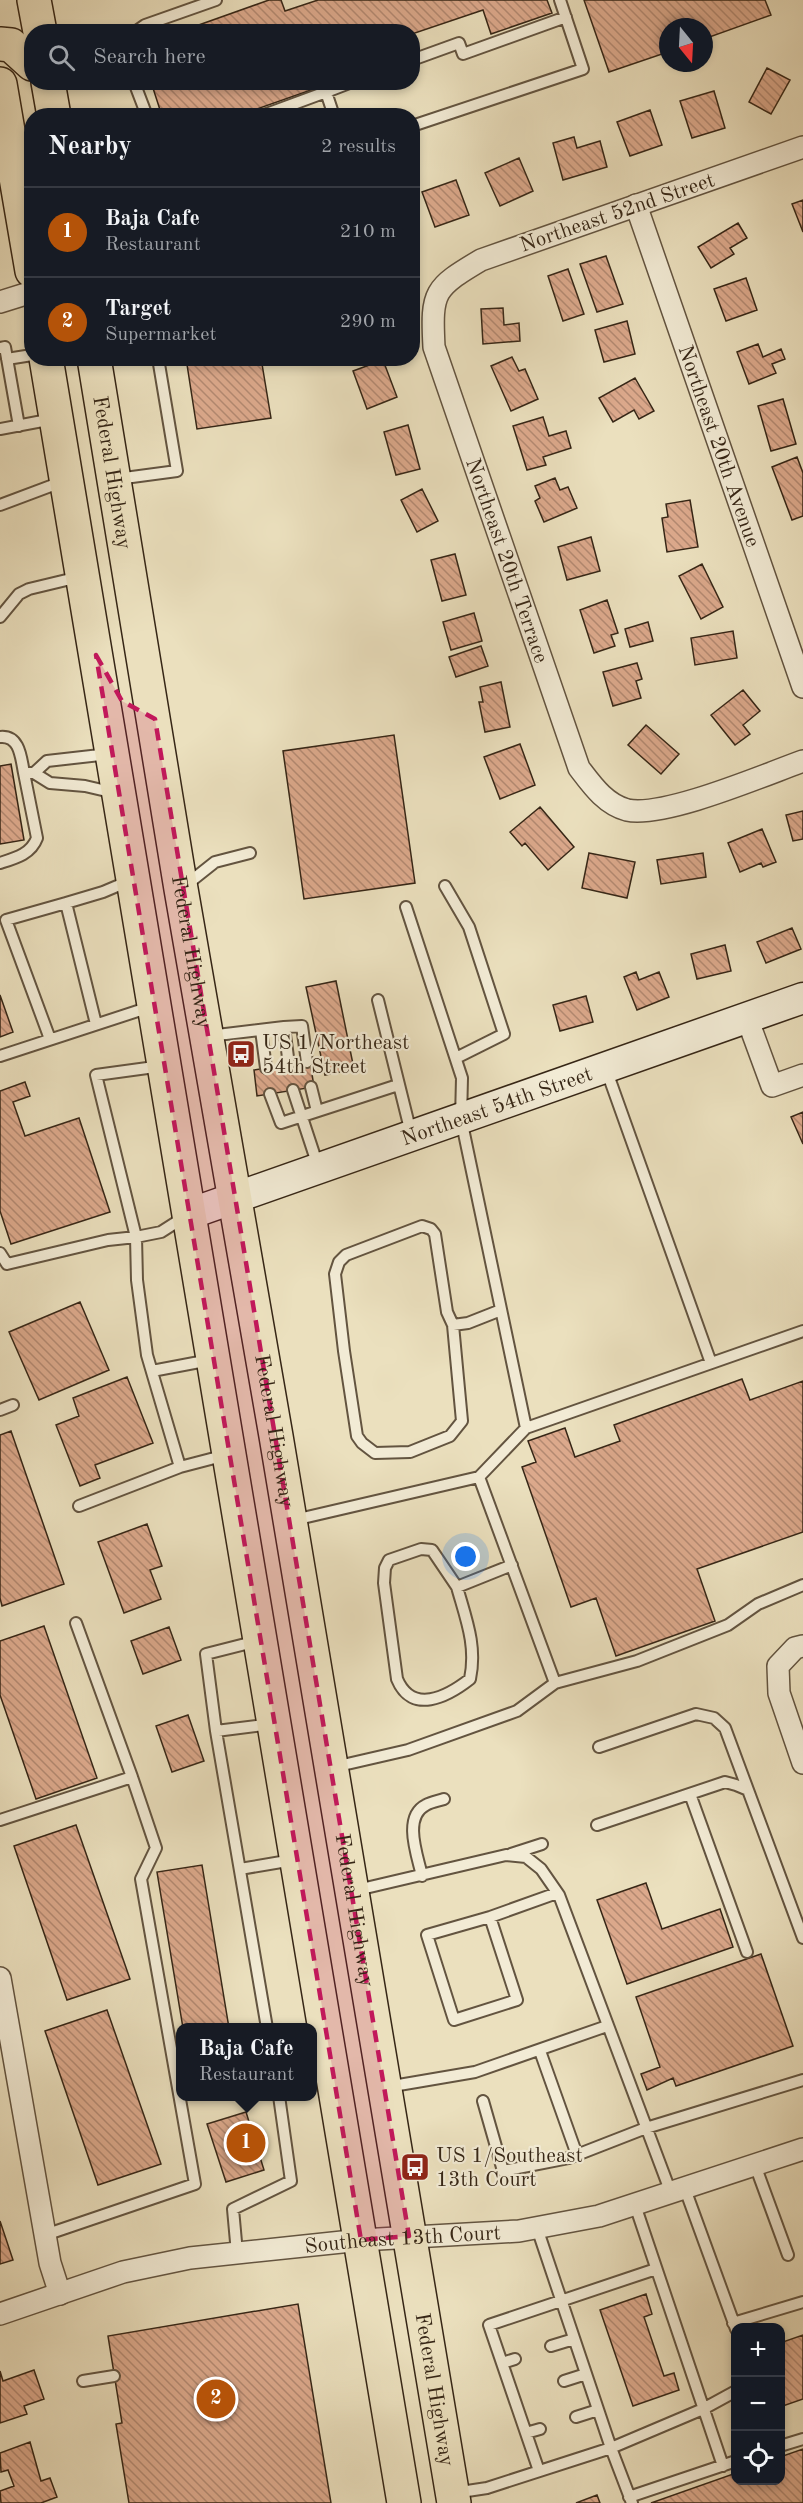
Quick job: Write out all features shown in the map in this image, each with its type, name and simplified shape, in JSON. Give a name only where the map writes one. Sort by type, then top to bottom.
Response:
[{"type":"main road","points":[[34,0],[38,24]]},
{"type":"main road","points":[[0,44],[11,45],[24,57]]},
{"type":"main road","points":[[0,90],[24,226]]},
{"type":"main road","points":[[47,366],[274,1724],[327,2071],[361,2240],[404,2503]]},
{"type":"main road","name":"Federal Highway","points":[[95,366],[155,719],[181,889],[454,2498]]},
{"type":"main road","points":[[96,655],[122,701],[141,714],[155,719]]},
{"type":"main road","points":[[112,753],[141,771],[172,824]]},
{"type":"main road","points":[[268,1690],[295,1736],[312,1755],[330,1768]]},
{"type":"street","name":"Northeast 52nd Street","points":[[439,290],[452,277],[481,260],[803,147]]},
{"type":"street","name":"Northeast 20th Avenue","points":[[636,205],[803,687]]},
{"type":"street","name":"Northeast 20th Terrace","points":[[439,290],[432,316],[434,347],[579,768],[599,795],[627,810],[665,809],[803,761]]},
{"type":"street","points":[[0,302],[24,294]]},
{"type":"street","name":"Northeast 54th Street","points":[[189,1214],[803,998]]},
{"type":"street","points":[[747,1018],[772,1086],[803,1075]]},
{"type":"street","points":[[803,1646],[795,1648],[778,1666],[779,1692],[803,1763]]},
{"type":"street","points":[[0,1978],[7,2067],[50,2263],[60,2294]]},
{"type":"street","name":"Southeast 13th Court","points":[[0,2314],[123,2272],[190,2258],[409,2236],[519,2231],[599,2216],[803,2149]]},
{"type":"lane","points":[[420,123],[583,69],[560,0]]},
{"type":"lane","points":[[148,24],[208,1]]},
{"type":"lane","points":[[420,57],[459,43],[463,54],[566,17]]},
{"type":"lane","points":[[137,90],[144,108]]},
{"type":"lane","points":[[283,108],[331,90]]},
{"type":"lane","points":[[326,92],[331,108]]},
{"type":"lane","points":[[2,348],[7,359],[19,426]]},
{"type":"lane","points":[[7,359],[24,356]]},
{"type":"lane","points":[[115,479],[177,471],[159,366]]},
{"type":"lane","points":[[0,429],[56,419]]},
{"type":"lane","points":[[0,505],[66,480]]},
{"type":"lane","points":[[0,617],[20,594],[29,589],[82,577]]},
{"type":"lane","points":[[0,737],[4,736],[16,742],[29,773],[37,838],[34,848],[17,858],[0,863]]},
{"type":"lane","points":[[29,773],[46,761],[112,753]]},
{"type":"lane","points":[[29,773],[50,783],[85,786],[118,794]]},
{"type":"lane","points":[[181,889],[215,862],[250,853]]},
{"type":"lane","points":[[50,1039],[6,920],[103,892],[133,880]]},
{"type":"lane","points":[[445,886],[469,927],[504,1034],[456,1058]]},
{"type":"lane","points":[[66,903],[96,1024]]},
{"type":"lane","points":[[406,907],[462,1078],[461,1119],[526,1428]]},
{"type":"lane","points":[[378,1000],[412,1136]]},
{"type":"lane","points":[[0,1056],[153,1006]]},
{"type":"lane","points":[[207,1036],[302,1026],[307,1062]]},
{"type":"lane","points":[[284,1027],[290,1065]]},
{"type":"lane","points":[[261,1030],[266,1068]]},
{"type":"lane","points":[[164,1066],[96,1075],[136,1237],[137,1280],[147,1355],[180,1467]]},
{"type":"lane","points":[[606,1068],[711,1363]]},
{"type":"lane","points":[[270,1094],[281,1123],[398,1085]]},
{"type":"lane","points":[[311,1087],[317,1111]]},
{"type":"lane","points":[[293,1090],[319,1169]]},
{"type":"lane","points":[[0,1253],[7,1264],[108,1240],[161,1232],[189,1214]]},
{"type":"lane","points":[[422,1226],[431,1229],[435,1234],[447,1312],[453,1325],[462,1421],[450,1436],[410,1452],[375,1453],[357,1436],[335,1274],[339,1262],[346,1255],[422,1226]]},
{"type":"lane","points":[[453,1325],[468,1323],[501,1310]]},
{"type":"lane","points":[[290,1521],[479,1477],[526,1428],[803,1331]]},
{"type":"lane","points":[[152,1371],[213,1360]]},
{"type":"lane","points":[[0,1410],[14,1405]]},
{"type":"lane","points":[[79,1506],[180,1467],[229,1455]]},
{"type":"lane","points":[[479,1477],[555,1683]]},
{"type":"lane","points":[[421,1549],[432,1550],[457,1587],[471,1635],[474,1660],[470,1679],[454,1691],[438,1697],[423,1700],[410,1698],[402,1692],[397,1679],[386,1600],[385,1568],[389,1560],[421,1549]]},
{"type":"lane","points":[[457,1587],[512,1565]]},
{"type":"lane","points":[[330,1768],[408,1749],[517,1711],[555,1683],[638,1661],[728,1625],[758,1604],[803,1585]]},
{"type":"lane","points":[[76,1623],[156,1848],[141,1879],[176,2077]]},
{"type":"lane","points":[[260,1640],[206,1654],[216,1731],[266,2023]]},
{"type":"lane","points":[[599,1746],[696,1713],[714,1718],[725,1728],[803,1938]]},
{"type":"lane","points":[[216,1731],[274,1724]]},
{"type":"lane","points":[[0,1820],[132,1777]]},
{"type":"lane","points":[[597,1825],[725,1782],[748,1790]]},
{"type":"lane","points":[[690,1794],[747,1952]]},
{"type":"lane","points":[[422,1876],[413,1829],[416,1815],[424,1806],[444,1799]]},
{"type":"lane","points":[[351,1892],[506,1855],[542,1844]]},
{"type":"lane","points":[[506,1855],[526,1857],[541,1869],[557,1893],[646,2128],[678,2191],[733,2323]]},
{"type":"lane","points":[[240,1869],[296,1859]]},
{"type":"lane","points":[[490,1917],[516,2000],[454,2020],[427,1935],[490,1917],[557,1893]]},
{"type":"lane","points":[[384,2088],[475,2072],[608,2026]]},
{"type":"lane","points":[[540,2051],[577,2155]]},
{"type":"lane","points":[[483,2101],[503,2171],[577,2155],[646,2128],[803,2080]]},
{"type":"lane","points":[[45,2235],[195,2184],[180,2101]]},
{"type":"lane","points":[[237,2253],[233,2209],[291,2181],[280,2101]]},
{"type":"lane","points":[[755,2165],[789,2256]]},
{"type":"lane","points":[[635,2205],[723,2466]]},
{"type":"lane","points":[[537,2228],[611,2448],[631,2500],[731,2463]]},
{"type":"lane","points":[[539,2471],[489,2325],[656,2269]]},
{"type":"lane","points":[[743,2323],[803,2302]]},
{"type":"lane","points":[[551,2346],[574,2339]]},
{"type":"lane","points":[[502,2363],[515,2359]]},
{"type":"lane","points":[[564,2381],[586,2374]]},
{"type":"lane","points":[[83,2381],[114,2376]]},
{"type":"lane","points":[[514,2398],[527,2393]]},
{"type":"lane","points":[[454,2498],[611,2448],[703,2409],[731,2393]]},
{"type":"lane","points":[[576,2417],[598,2410]]},
{"type":"lane","points":[[526,2433],[540,2429]]},
{"type":"lane","points":[[785,2444],[803,2439]]},
{"type":"highlighted area","points":[[96,655],[122,701],[155,719],[409,2236],[361,2240]]},
{"type":"building","points":[[269,0],[281,0],[285,11],[318,0],[547,0],[552,13],[491,34],[483,10],[420,31],[420,24],[202,24]]},
{"type":"building","points":[[584,0],[765,0],[771,15],[713,36],[713,18],[659,18],[659,55],[609,72]]},
{"type":"building","points":[[767,68],[790,80],[771,114],[749,102]]},
{"type":"building","points":[[154,90],[311,90],[260,108],[159,108]]},
{"type":"building","points":[[714,91],[725,128],[692,138],[680,101]]},
{"type":"building","points":[[650,110],[662,145],[630,156],[617,122]]},
{"type":"building","points":[[574,137],[577,148],[600,141],[607,167],[563,180],[553,143]]},
{"type":"building","points":[[519,158],[533,191],[500,206],[485,173]]},
{"type":"building","points":[[456,180],[469,215],[435,227],[422,192]]},
{"type":"building","points":[[803,200],[803,232],[792,204]]},
{"type":"building","points":[[738,223],[747,238],[730,248],[734,254],[711,268],[698,247]]},
{"type":"building","points":[[606,256],[623,304],[597,312],[580,264]]},
{"type":"building","points":[[568,269],[584,314],[563,321],[548,276]]},
{"type":"building","points":[[746,278],[757,310],[726,321],[714,289]]},
{"type":"building","points":[[503,308],[504,325],[519,323],[520,341],[483,344],[481,309]]},
{"type":"building","points":[[627,321],[635,354],[604,362],[595,330]]},
{"type":"building","points":[[758,344],[763,357],[781,349],[785,359],[772,364],[776,373],[749,384],[737,352]]},
{"type":"building","points":[[512,357],[519,371],[525,369],[538,399],[511,411],[491,366]]},
{"type":"building","points":[[187,366],[262,366],[271,418],[197,429]]},
{"type":"building","points":[[367,366],[385,366],[397,397],[367,409],[353,371]]},
{"type":"building","points":[[635,378],[654,411],[639,419],[634,410],[613,422],[599,398]]},
{"type":"building","points":[[783,399],[796,444],[771,451],[758,406]]},
{"type":"building","points":[[543,417],[549,436],[566,431],[571,448],[543,457],[546,465],[527,470],[513,426]]},
{"type":"building","points":[[408,425],[420,469],[396,475],[384,432]]},
{"type":"building","points":[[797,457],[803,473],[803,516],[792,520],[772,467]]},
{"type":"building","points":[[555,478],[560,490],[568,487],[577,508],[544,522],[535,501],[540,498],[535,486]]},
{"type":"building","points":[[422,489],[438,521],[417,532],[401,500]]},
{"type":"building","points":[[690,500],[698,547],[667,552],[662,518],[668,517],[666,504]]},
{"type":"building","points":[[591,537],[600,571],[567,580],[558,547]]},
{"type":"building","points":[[455,554],[466,595],[442,601],[431,560]]},
{"type":"building","points":[[702,564],[723,607],[701,619],[679,576]]},
{"type":"building","points":[[607,600],[618,633],[611,635],[615,646],[594,653],[580,610]]},
{"type":"building","points":[[474,613],[482,641],[451,650],[443,622]]},
{"type":"building","points":[[648,622],[653,641],[630,647],[625,629]]},
{"type":"building","points":[[733,631],[737,658],[695,665],[691,638]]},
{"type":"building","points":[[481,646],[488,666],[456,677],[449,657]]},
{"type":"building","points":[[637,663],[642,679],[636,681],[641,698],[613,706],[603,672]]},
{"type":"building","points":[[501,682],[510,727],[485,732],[479,702],[483,702],[480,687]]},
{"type":"building","points":[[743,690],[760,711],[743,725],[750,734],[735,745],[711,715]]},
{"type":"building","points":[[646,725],[679,754],[661,774],[628,745]]},
{"type":"building","points":[[394,735],[415,883],[304,899],[283,751]]},
{"type":"building","points":[[520,744],[535,785],[500,799],[484,757]]},
{"type":"building","points":[[11,764],[24,840],[0,844],[0,766]]},
{"type":"building","points":[[540,807],[574,847],[548,870],[525,843],[522,846],[510,832]]},
{"type":"building","points":[[803,811],[803,839],[793,841],[786,815]]},
{"type":"building","points":[[762,829],[776,862],[763,867],[761,863],[740,872],[728,843]]},
{"type":"building","points":[[589,853],[635,862],[627,898],[582,888]]},
{"type":"building","points":[[703,853],[706,877],[661,884],[657,860]]},
{"type":"building","points":[[792,928],[801,949],[766,963],[757,942]]},
{"type":"building","points":[[725,945],[731,971],[697,979],[691,954]]},
{"type":"building","points":[[636,972],[639,980],[659,972],[669,997],[637,1010],[624,977]]},
{"type":"building","points":[[336,981],[354,1069],[325,1075],[306,987]]},
{"type":"building","points":[[0,995],[13,1032],[0,1037]]},
{"type":"building","points":[[586,996],[593,1022],[560,1031],[553,1005]]},
{"type":"building","points":[[310,1061],[314,1087],[257,1096],[254,1070]]},
{"type":"building","points":[[25,1082],[30,1096],[13,1102],[25,1136],[79,1118],[110,1212],[11,1244],[0,1211],[0,1091]]},
{"type":"building","points":[[803,1112],[803,1144],[791,1117]]},
{"type":"building","points":[[80,1302],[109,1370],[39,1400],[9,1332]]},
{"type":"building","points":[[127,1377],[153,1443],[95,1465],[100,1478],[80,1486],[56,1425],[79,1416],[73,1398]]},
{"type":"building","points":[[742,1379],[750,1400],[803,1381],[803,1532],[697,1569],[715,1621],[616,1656],[596,1598],[571,1607],[522,1467],[536,1462],[528,1441],[565,1428],[575,1457],[620,1441],[614,1425]]},
{"type":"building","points":[[11,1431],[64,1584],[2,1606],[0,1598],[0,1435]]},
{"type":"building","points":[[147,1524],[162,1566],[150,1570],[161,1599],[124,1613],[98,1542]]},
{"type":"building","points":[[44,1626],[97,1778],[36,1799],[0,1695],[0,1641]]},
{"type":"building","points":[[169,1627],[181,1660],[143,1674],[131,1641]]},
{"type":"building","points":[[188,1715],[204,1761],[172,1772],[156,1726]]},
{"type":"building","points":[[76,1825],[130,1979],[67,2000],[14,1846]]},
{"type":"building","points":[[202,1865],[228,2023],[182,2023],[157,1872]]},
{"type":"building","points":[[646,1883],[662,1929],[720,1909],[733,1947],[627,1984],[597,1900]]},
{"type":"building","points":[[761,1954],[793,2046],[676,2086],[673,2078],[647,2090],[641,2074],[660,2067],[636,1997]]},
{"type":"building","points":[[107,2010],[161,2164],[98,2185],[45,2031]]},
{"type":"building","points":[[246,2112],[264,2170],[226,2182],[207,2124]]},
{"type":"building","points":[[0,2221],[13,2260],[0,2264]]},
{"type":"building","points":[[646,2294],[652,2314],[644,2317],[664,2376],[674,2373],[679,2390],[633,2406],[600,2310]]},
{"type":"building","points":[[298,2304],[331,2503],[129,2503],[116,2424],[122,2423],[108,2336]]},
{"type":"building","points":[[803,2335],[803,2399],[785,2405],[785,2377],[785,2341]]},
{"type":"building","points":[[34,2370],[44,2399],[24,2406],[27,2414],[0,2423],[0,2371],[3,2381]]},
{"type":"building","points":[[30,2442],[41,2481],[50,2478],[57,2497],[41,2503],[1,2503],[0,2491],[14,2486],[8,2470],[1,2472],[0,2453]]},
{"type":"building","points":[[803,2449],[803,2503],[651,2503],[731,2475],[731,2485],[785,2485],[785,2455]]},
{"type":"building","points":[[597,2495],[600,2503],[576,2503]]},
{"type":"place","name":"US 1/Northeast 54th Street","points":[[241,1054]]},
{"type":"place","name":"Baja Cafe","points":[[246,2143]]},
{"type":"place","name":"US 1/Southeast 13th Court","points":[[415,2167]]},
{"type":"place","name":"Target","points":[[216,2399]]}]
